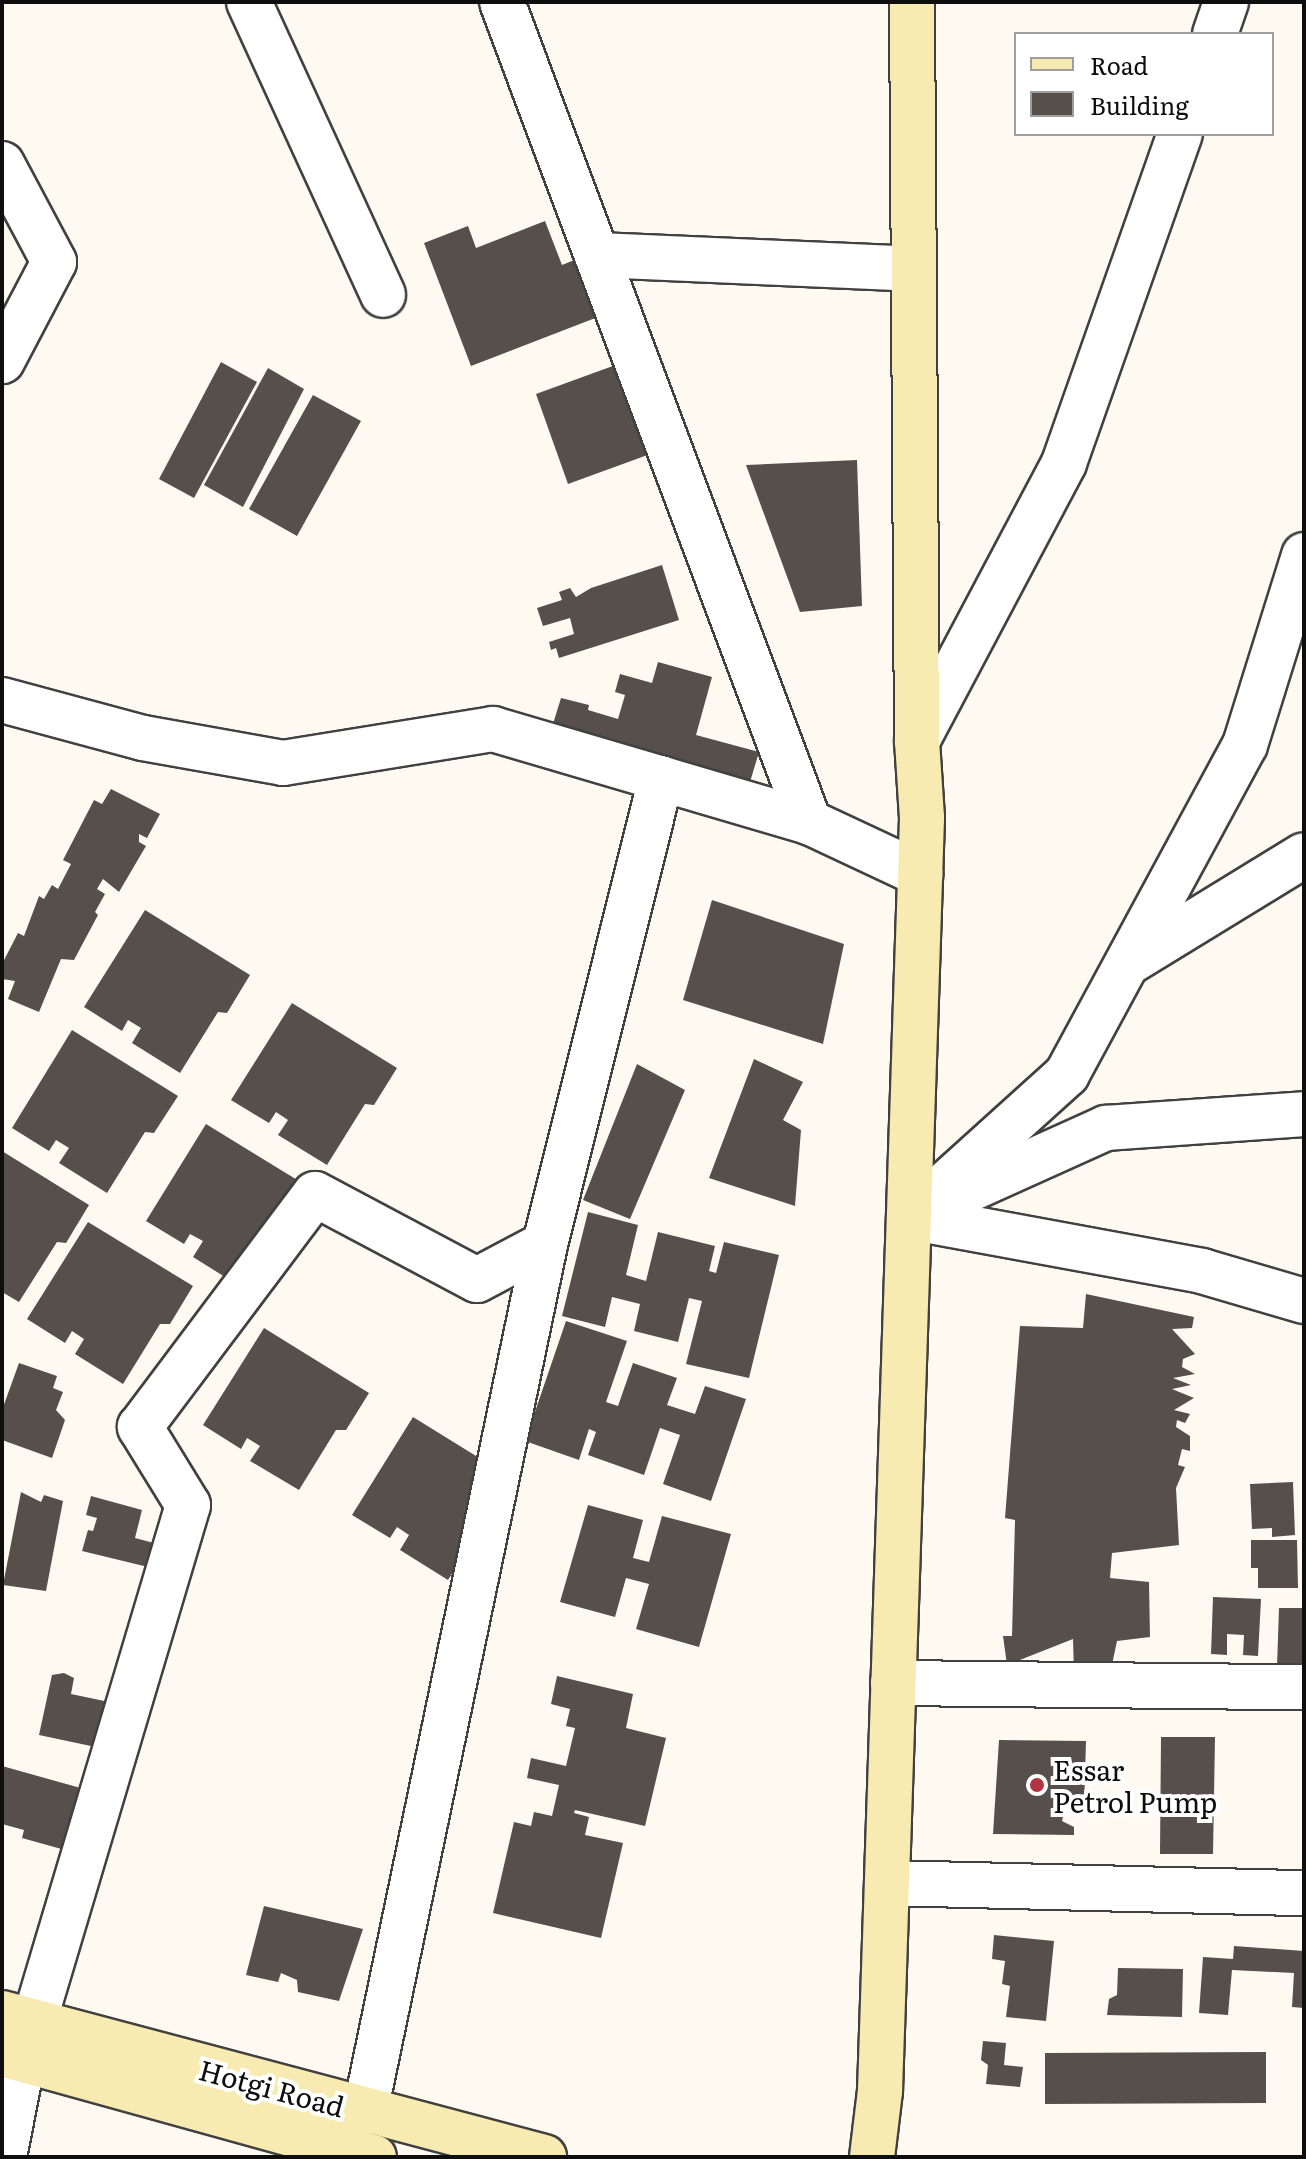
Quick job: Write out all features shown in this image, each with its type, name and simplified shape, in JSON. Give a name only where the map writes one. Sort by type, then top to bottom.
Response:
[{"type":"street","points":[[249,2],[383,295]]},
{"type":"street","points":[[502,2],[809,822]]},
{"type":"street","points":[[872,2157],[880,2091],[922,818],[917,741],[912,2]]},
{"type":"street","points":[[1216,32],[1226,2]]},
{"type":"street","points":[[917,741],[1064,463],[1179,136]]},
{"type":"street","points":[[2,164],[54,262],[2,361]]},
{"type":"street","points":[[597,255],[914,269]]},
{"type":"street","points":[[909,1217],[1067,1074],[1245,745],[1304,555]]},
{"type":"street","points":[[2,700],[143,738],[283,763],[493,729],[809,822],[920,874]]},
{"type":"street","points":[[365,2112],[545,1244],[661,778]]},
{"type":"street","points":[[1126,964],[1304,855]]},
{"type":"street","points":[[909,1217],[1106,1128],[1304,1114]]},
{"type":"street","points":[[4,2157],[15,2037],[188,1505],[140,1427],[315,1194],[477,1280],[545,1244]]},
{"type":"street","points":[[909,1217],[1202,1271],[1304,1301]]},
{"type":"street","points":[[893,1683],[1304,1687]]},
{"type":"street","points":[[887,1883],[1304,1893]]},
{"type":"street","name":"Hotgi Road","points":[[15,2037],[365,2112],[544,2157]]},
{"type":"street","name":"Hotgi Road","points":[[15,2037],[374,2157]]},
{"type":"building","points":[[545,221],[562,265],[594,252],[616,310],[471,366],[424,243],[468,226],[476,248]]},
{"type":"building","points":[[221,362],[257,382],[194,498],[159,479]]},
{"type":"building","points":[[621,363],[653,453],[568,484],[536,394]]},
{"type":"building","points":[[268,368],[304,389],[243,507],[204,485]]},
{"type":"building","points":[[313,395],[361,421],[297,536],[249,509]]},
{"type":"building","points":[[857,460],[862,606],[800,612],[746,465]]},
{"type":"building","points":[[662,565],[679,620],[559,658],[556,648],[551,650],[549,642],[574,634],[570,618],[543,626],[537,608],[562,600],[559,592],[570,588],[576,597],[591,588]]},
{"type":"building","points":[[658,662],[712,677],[696,735],[759,752],[750,782],[552,727],[561,698],[589,705],[588,710],[618,719],[625,695],[615,692],[620,674],[652,683]]},
{"type":"building","points":[[111,789],[160,814],[147,838],[139,834],[139,842],[146,846],[119,892],[103,879],[97,889],[105,894],[95,912],[98,915],[74,960],[61,959],[39,1012],[8,999],[15,981],[2,979],[2,964],[18,933],[24,936],[39,896],[44,899],[52,885],[58,889],[71,864],[63,860],[94,800],[102,804]]},
{"type":"building","points":[[712,900],[844,944],[823,1044],[683,1000]]},
{"type":"building","points":[[145,910],[250,975],[227,1013],[218,1012],[180,1073],[132,1043],[141,1028],[128,1020],[122,1031],[84,1007]]},
{"type":"building","points":[[292,1003],[397,1068],[374,1105],[365,1104],[327,1165],[278,1135],[288,1120],[276,1112],[269,1123],[231,1100]]},
{"type":"building","points":[[72,1030],[178,1096],[154,1133],[145,1132],[107,1193],[59,1163],[69,1148],[56,1140],[49,1151],[12,1128]]},
{"type":"building","points":[[754,1059],[803,1082],[783,1120],[801,1130],[795,1206],[709,1178]]},
{"type":"building","points":[[637,1064],[685,1090],[630,1219],[583,1200]]},
{"type":"building","points":[[206,1124],[312,1189],[241,1287],[193,1257],[203,1241],[190,1234],[184,1244],[146,1221]]},
{"type":"building","points":[[2,1151],[89,1205],[66,1243],[57,1242],[19,1302],[2,1292]]},
{"type":"building","points":[[588,1212],[638,1225],[626,1275],[646,1281],[658,1232],[715,1246],[709,1271],[716,1273],[724,1242],[779,1255],[749,1378],[686,1364],[702,1301],[689,1298],[678,1342],[634,1331],[640,1304],[612,1297],[605,1327],[562,1316]]},
{"type":"building","points":[[88,1222],[193,1286],[170,1324],[160,1324],[123,1384],[75,1354],[84,1339],[72,1331],[65,1343],[27,1319]]},
{"type":"building","points":[[1086,1294],[1194,1317],[1192,1328],[1172,1329],[1195,1354],[1183,1359],[1182,1367],[1195,1374],[1173,1378],[1191,1385],[1172,1389],[1194,1398],[1174,1410],[1190,1414],[1185,1423],[1177,1420],[1176,1427],[1190,1436],[1190,1451],[1182,1449],[1178,1465],[1185,1467],[1176,1488],[1179,1545],[1112,1553],[1110,1578],[1149,1582],[1150,1637],[1117,1641],[1109,1679],[1074,1675],[1073,1639],[1007,1665],[1003,1636],[1012,1636],[1015,1520],[1005,1518],[1020,1326],[1083,1328]]},
{"type":"building","points":[[566,1321],[627,1341],[606,1402],[618,1406],[633,1363],[677,1378],[667,1405],[695,1414],[705,1386],[746,1399],[711,1501],[663,1484],[680,1435],[660,1428],[644,1475],[588,1455],[596,1432],[589,1429],[579,1460],[525,1441]]},
{"type":"building","points":[[264,1328],[369,1393],[346,1430],[336,1430],[299,1490],[250,1461],[260,1446],[247,1438],[241,1449],[203,1425]]},
{"type":"building","points":[[19,1363],[57,1376],[53,1388],[63,1392],[56,1410],[65,1420],[52,1458],[2,1440],[2,1410]]},
{"type":"building","points":[[413,1417],[518,1482],[486,1519],[448,1580],[400,1550],[409,1535],[397,1527],[390,1538],[352,1515]]},
{"type":"building","points":[[1293,1482],[1295,1535],[1272,1537],[1272,1528],[1252,1529],[1250,1484]]},
{"type":"building","points":[[21,1492],[41,1502],[44,1495],[63,1501],[46,1591],[3,1585]]},
{"type":"building","points":[[91,1496],[142,1510],[135,1538],[154,1543],[148,1567],[82,1551],[88,1530],[93,1531],[97,1518],[86,1515]]},
{"type":"building","points":[[588,1505],[643,1520],[633,1558],[649,1562],[662,1516],[731,1534],[699,1647],[636,1629],[649,1584],[626,1578],[615,1617],[560,1602]]},
{"type":"building","points":[[1251,1540],[1297,1540],[1298,1588],[1258,1588],[1258,1568],[1251,1568]]},
{"type":"building","points":[[1213,1597],[1261,1599],[1258,1656],[1243,1655],[1244,1635],[1227,1634],[1227,1655],[1211,1654]]},
{"type":"building","points":[[1279,1608],[1304,1608],[1304,1667],[1277,1667]]},
{"type":"building","points":[[64,1673],[74,1678],[71,1694],[114,1703],[105,1749],[39,1735],[52,1675]]},
{"type":"building","points":[[557,1676],[633,1694],[626,1728],[666,1738],[645,1826],[575,1810],[574,1813],[589,1817],[585,1835],[623,1843],[601,1938],[493,1913],[514,1822],[531,1826],[534,1812],[552,1816],[559,1785],[527,1778],[531,1758],[566,1766],[575,1728],[566,1726],[570,1709],[551,1704]]},
{"type":"building","points":[[1161,1737],[1215,1737],[1213,1854],[1160,1854]]},
{"type":"building","points":[[999,1740],[1086,1741],[1084,1809],[1066,1804],[1062,1821],[1074,1827],[1074,1835],[993,1834]]},
{"type":"building","points":[[2,1766],[102,1794],[65,1850],[22,1838],[24,1830],[2,1824]]},
{"type":"building","points":[[264,1906],[363,1929],[339,2001],[298,1992],[297,1980],[281,1973],[278,1982],[246,1975]]},
{"type":"building","points":[[994,1935],[1054,1941],[1046,2021],[1006,2017],[1010,1986],[1002,1984],[1005,1961],[992,1959]]},
{"type":"building","points":[[1234,1946],[1304,1951],[1304,2008],[1292,2007],[1294,1973],[1232,1970],[1228,2015],[1199,2013],[1203,1957],[1233,1959]]},
{"type":"building","points":[[1118,1968],[1183,1969],[1182,2017],[1107,2015],[1109,1999],[1117,1995]]},
{"type":"building","points":[[983,2041],[1006,2043],[1004,2065],[1023,2067],[1020,2087],[986,2084],[988,2065],[981,2060]]},
{"type":"building","points":[[1266,2052],[1266,2103],[1045,2104],[1045,2053]]},
{"type":"place","name":"Essar Petrol Pump","points":[[1037,1785]]}]
